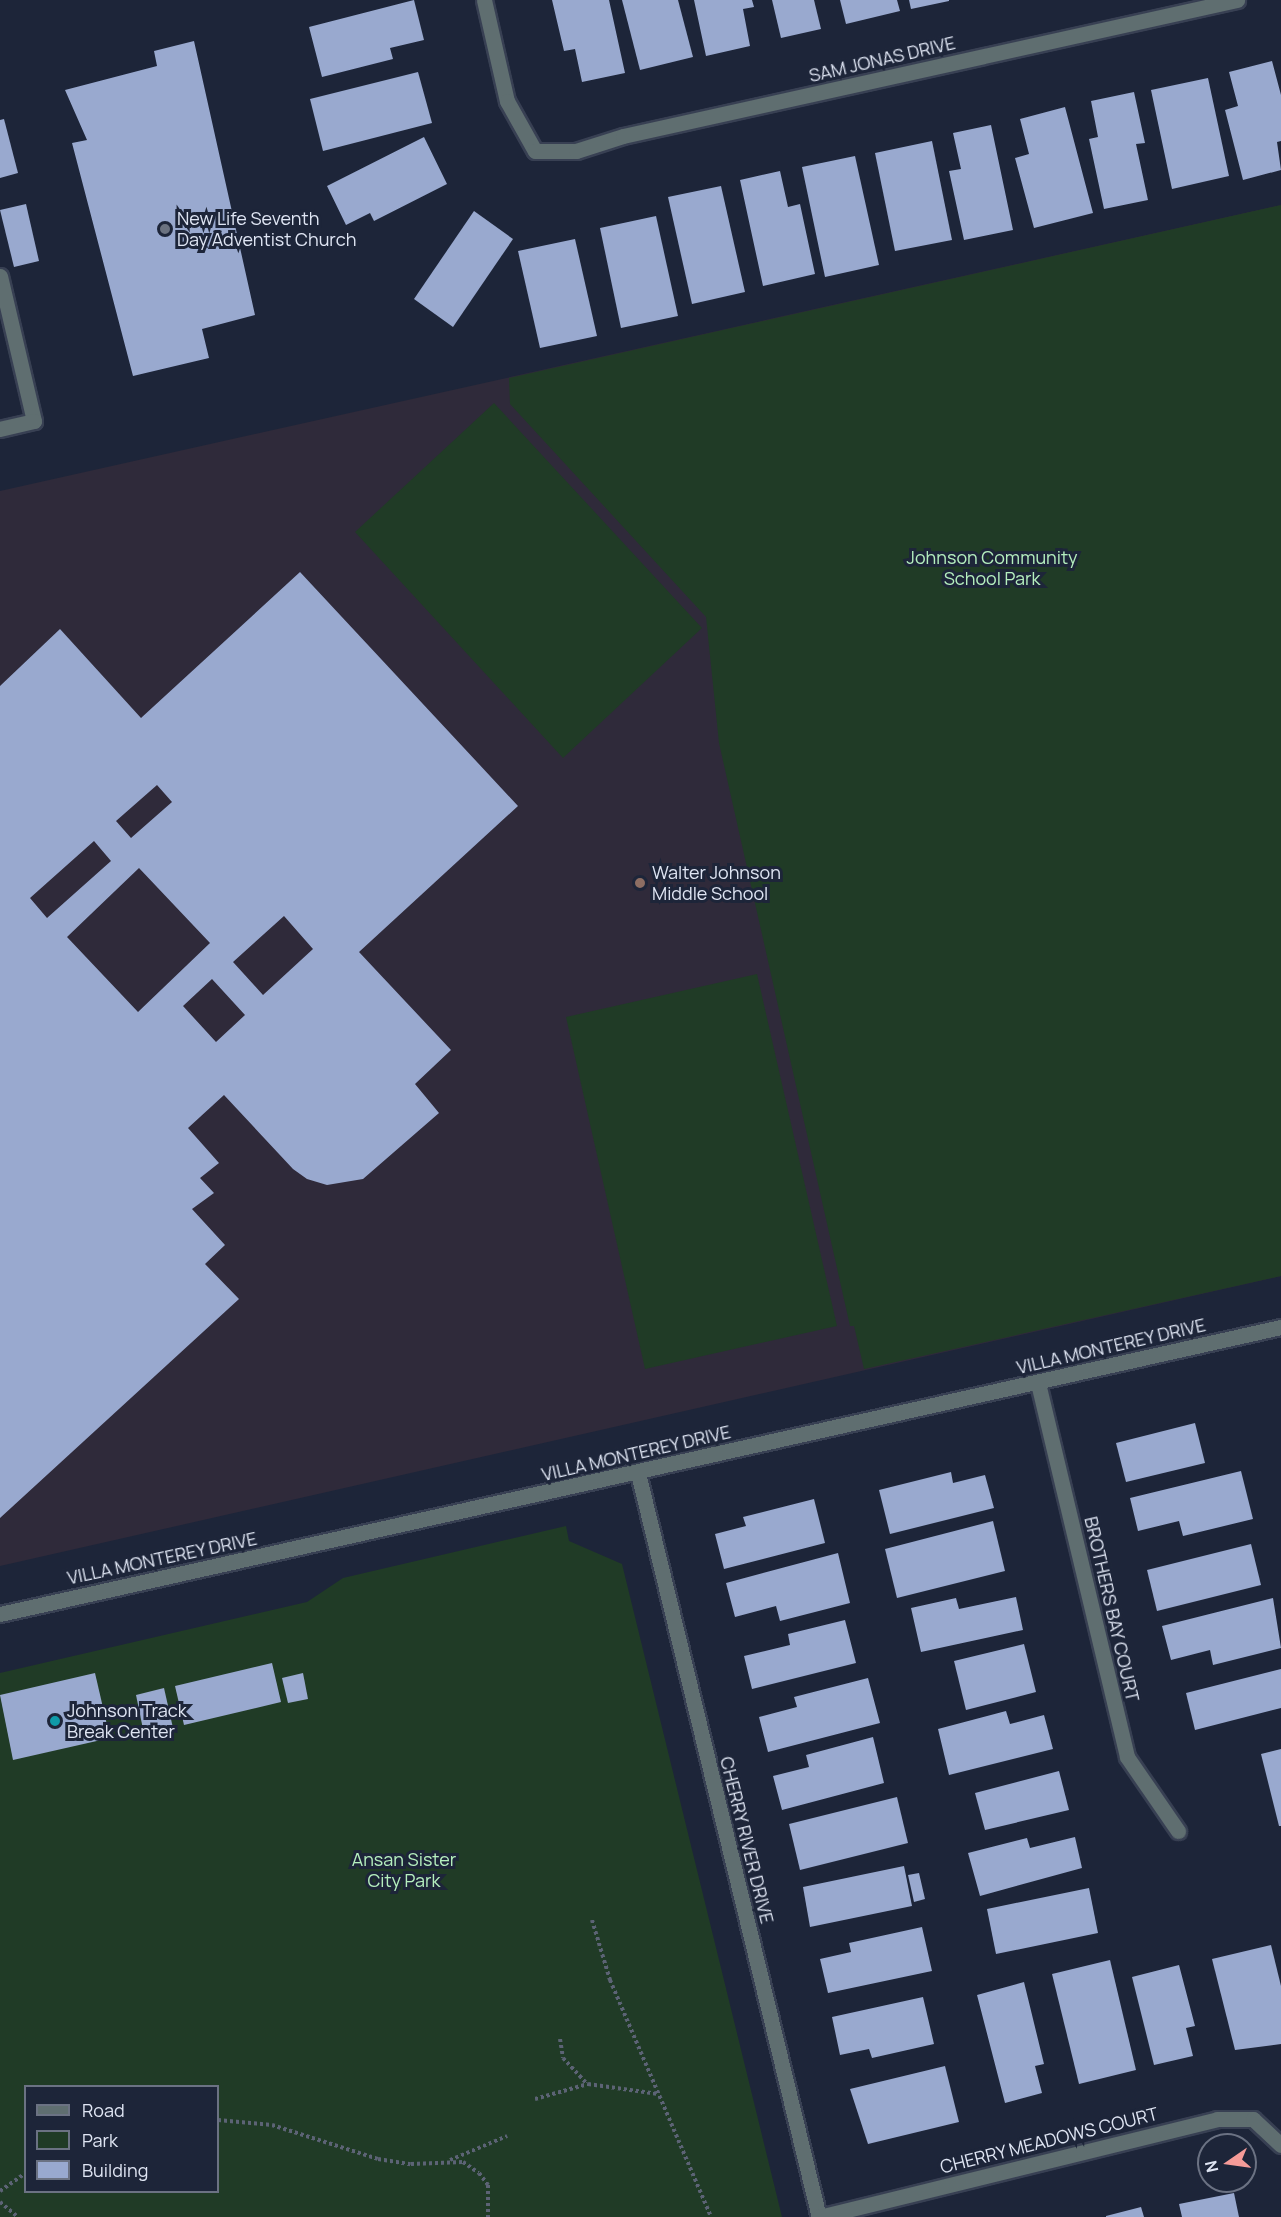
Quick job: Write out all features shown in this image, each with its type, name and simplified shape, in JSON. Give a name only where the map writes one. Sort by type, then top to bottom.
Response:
[{"type":"street","name":"SAM JONAS DRIVE","points":[[484,0],[507,101],[535,151],[576,151],[623,136],[1237,0]]},
{"type":"street","points":[[0,276],[34,421],[0,429]]},
{"type":"street","name":"VILLA MONTEREY DRIVE","points":[[0,1614],[638,1473],[1281,1327]]},
{"type":"street","name":"BROTHERS BAY COURT","points":[[1038,1383],[1127,1756],[1178,1831]]},
{"type":"street","name":"CHERRY RIVER DRIVE","points":[[638,1473],[819,2217]]},
{"type":"street","name":"CHERRY MEADOWS COURT","points":[[819,2217],[1217,2119],[1253,2119],[1281,2145]]},
{"type":"path","points":[[592,1920],[610,1980],[711,2217]]},
{"type":"path","points":[[560,2039],[563,2058],[588,2084]]},
{"type":"path","points":[[535,2099],[588,2084],[658,2094]]},
{"type":"path","points":[[219,2120],[272,2125],[378,2159],[411,2164],[463,2162],[479,2173],[488,2184],[488,2217]]},
{"type":"path","points":[[447,2161],[507,2136]]},
{"type":"path","points":[[0,2191],[24,2174]]},
{"type":"path","points":[[0,2202],[18,2217]]},
{"type":"shaded area","name":"Walter Johnson Middle School","points":[[1281,205],[1281,1276],[0,1566],[0,491]]},
{"type":"green space","name":"Johnson Community School Park","points":[[1281,205],[1281,1276],[864,1369],[854,1326],[850,1326],[719,743],[706,617],[510,404],[509,378]]},
{"type":"green space","points":[[494,403],[702,628],[563,758],[355,532]]},
{"type":"green space","points":[[757,974],[837,1326],[645,1369],[566,1017]]},
{"type":"green space","name":"Ansan Sister City Park","points":[[566,1526],[569,1541],[622,1564],[782,2217],[0,2217],[0,1673],[307,1602],[343,1578]]},
{"type":"building","points":[[414,0],[424,40],[390,48],[393,59],[322,77],[309,27]]},
{"type":"building","points":[[552,0],[609,0],[625,73],[582,82],[575,49],[564,51]]},
{"type":"building","points":[[622,0],[678,0],[693,57],[640,70]]},
{"type":"building","points":[[694,0],[752,0],[754,7],[743,9],[750,46],[706,56]]},
{"type":"building","points":[[772,0],[814,0],[821,29],[781,38]]},
{"type":"building","points":[[840,0],[897,0],[900,11],[846,24]]},
{"type":"building","points":[[909,0],[949,0],[949,1],[911,9]]},
{"type":"building","name":"New Life Seventh Day Adventist Church","points":[[194,41],[255,315],[202,329],[209,358],[133,376],[72,143],[87,140],[65,90],[157,66],[154,51]]},
{"type":"building","points":[[1272,61],[1281,95],[1281,141],[1277,142],[1281,170],[1243,180],[1225,110],[1238,106],[1229,72]]},
{"type":"building","points":[[418,72],[432,123],[323,151],[310,99]]},
{"type":"building","points":[[1208,78],[1229,176],[1172,189],[1151,90]]},
{"type":"building","points":[[1134,92],[1145,143],[1136,144],[1148,200],[1104,209],[1089,139],[1098,137],[1091,101]]},
{"type":"building","points":[[1065,107],[1093,213],[1034,228],[1015,158],[1029,154],[1020,119]]},
{"type":"building","points":[[4,119],[18,173],[0,178],[0,120]]},
{"type":"building","points":[[991,125],[1013,230],[964,240],[949,171],[961,169],[953,133]]},
{"type":"building","points":[[424,137],[447,184],[374,221],[370,213],[346,225],[327,186]]},
{"type":"building","points":[[932,141],[952,240],[895,251],[875,153]]},
{"type":"building","points":[[855,156],[879,265],[825,277],[802,167]]},
{"type":"building","points":[[780,171],[788,207],[800,204],[815,274],[763,286],[740,180]]},
{"type":"building","points":[[721,186],[745,292],[692,304],[668,197]]},
{"type":"building","points":[[26,204],[39,261],[14,267],[0,210]]},
{"type":"building","points":[[474,211],[513,239],[453,327],[414,299]]},
{"type":"building","points":[[656,216],[678,316],[621,328],[600,228]]},
{"type":"building","points":[[575,239],[597,336],[540,348],[518,251]]},
{"type":"building","points":[[300,572],[518,806],[359,952],[451,1050],[415,1084],[439,1113],[363,1179],[327,1185],[307,1179],[293,1169],[224,1095],[188,1128],[219,1163],[200,1178],[214,1193],[192,1209],[225,1245],[205,1264],[239,1299],[0,1518],[0,686],[60,629],[141,718]],"holes":[[[157,785],[172,802],[131,838],[116,821]],[[94,841],[111,861],[47,918],[30,898]],[[139,868],[210,943],[138,1012],[67,937]],[[284,916],[313,949],[263,995],[233,962]],[[212,979],[245,1015],[216,1042],[183,1006]]]},
{"type":"building","points":[[1195,1423],[1205,1463],[1126,1482],[1116,1443]]},
{"type":"building","points":[[1241,1471],[1253,1519],[1183,1536],[1179,1521],[1138,1531],[1130,1498]]},
{"type":"building","points":[[951,1472],[953,1483],[985,1475],[994,1508],[890,1534],[879,1490]]},
{"type":"building","points":[[814,1499],[825,1543],[724,1569],[715,1534],[746,1526],[743,1517]]},
{"type":"building","points":[[993,1521],[1005,1571],[897,1598],[885,1549]]},
{"type":"building","points":[[1251,1544],[1261,1585],[1157,1611],[1147,1570]]},
{"type":"building","points":[[838,1553],[850,1603],[780,1621],[776,1606],[735,1617],[726,1583]]},
{"type":"building","points":[[1016,1597],[1023,1630],[921,1652],[911,1608],[956,1598],[959,1609]]},
{"type":"building","points":[[1273,1598],[1281,1648],[1213,1665],[1210,1650],[1171,1660],[1162,1626]]},
{"type":"building","points":[[845,1620],[856,1663],[752,1689],[744,1656],[790,1645],[788,1634]]},
{"type":"building","points":[[1024,1644],[1036,1692],[966,1710],[954,1661]]},
{"type":"building","points":[[272,1663],[281,1702],[184,1725],[175,1686]]},
{"type":"building","points":[[1281,1669],[1281,1708],[1195,1730],[1186,1693]]},
{"type":"building","name":"Johnson Track Break Center","points":[[95,1673],[110,1738],[13,1760],[0,1695]]},
{"type":"building","points":[[303,1673],[308,1699],[288,1703],[282,1678]]},
{"type":"building","points":[[868,1678],[880,1723],[768,1752],[759,1717],[797,1707],[794,1697]]},
{"type":"building","points":[[164,1688],[173,1728],[144,1734],[136,1695]]},
{"type":"building","points":[[1006,1711],[1010,1724],[1044,1715],[1053,1749],[949,1775],[938,1729]]},
{"type":"building","points":[[873,1737],[884,1783],[782,1810],[773,1776],[809,1767],[806,1755]]},
{"type":"building","points":[[1281,1749],[1281,1826],[1279,1826],[1261,1754]]},
{"type":"building","points":[[1059,1771],[1069,1810],[985,1830],[975,1793]]},
{"type":"building","points":[[897,1797],[908,1843],[800,1870],[789,1824]]},
{"type":"building","points":[[1075,1837],[1082,1868],[980,1896],[968,1853],[1027,1838],[1030,1848]]},
{"type":"building","points":[[904,1866],[912,1906],[810,1927],[803,1887]]},
{"type":"building","points":[[919,1873],[925,1899],[914,1902],[908,1875]]},
{"type":"building","points":[[1089,1888],[1098,1933],[996,1954],[987,1909]]},
{"type":"building","points":[[922,1927],[932,1971],[828,1993],[820,1959],[851,1952],[849,1943]]},
{"type":"building","points":[[1271,1945],[1281,1986],[1281,2044],[1235,2050],[1212,1959]]},
{"type":"building","points":[[1110,1960],[1136,2070],[1079,2084],[1052,1974]]},
{"type":"building","points":[[1179,1965],[1195,2026],[1186,2028],[1193,2056],[1154,2065],[1132,1977]]},
{"type":"building","points":[[1024,1982],[1044,2064],[1035,2066],[1042,2093],[1005,2103],[977,1995]]},
{"type":"building","points":[[923,1997],[934,2044],[872,2058],[869,2049],[840,2055],[832,2017]]},
{"type":"building","points":[[945,2066],[959,2122],[868,2144],[850,2089]]},
{"type":"building","points":[[1234,2193],[1239,2217],[1182,2217],[1179,2204]]},
{"type":"building","points":[[1141,2207],[1144,2217],[1106,2217],[1106,2216]]},
{"type":"place","name":"New Life Seventh Day Adventist Church","points":[[165,229]]},
{"type":"place","name":"Walter Johnson Middle School","points":[[640,883]]},
{"type":"place","name":"Johnson Track Break Center","points":[[55,1721]]}]
